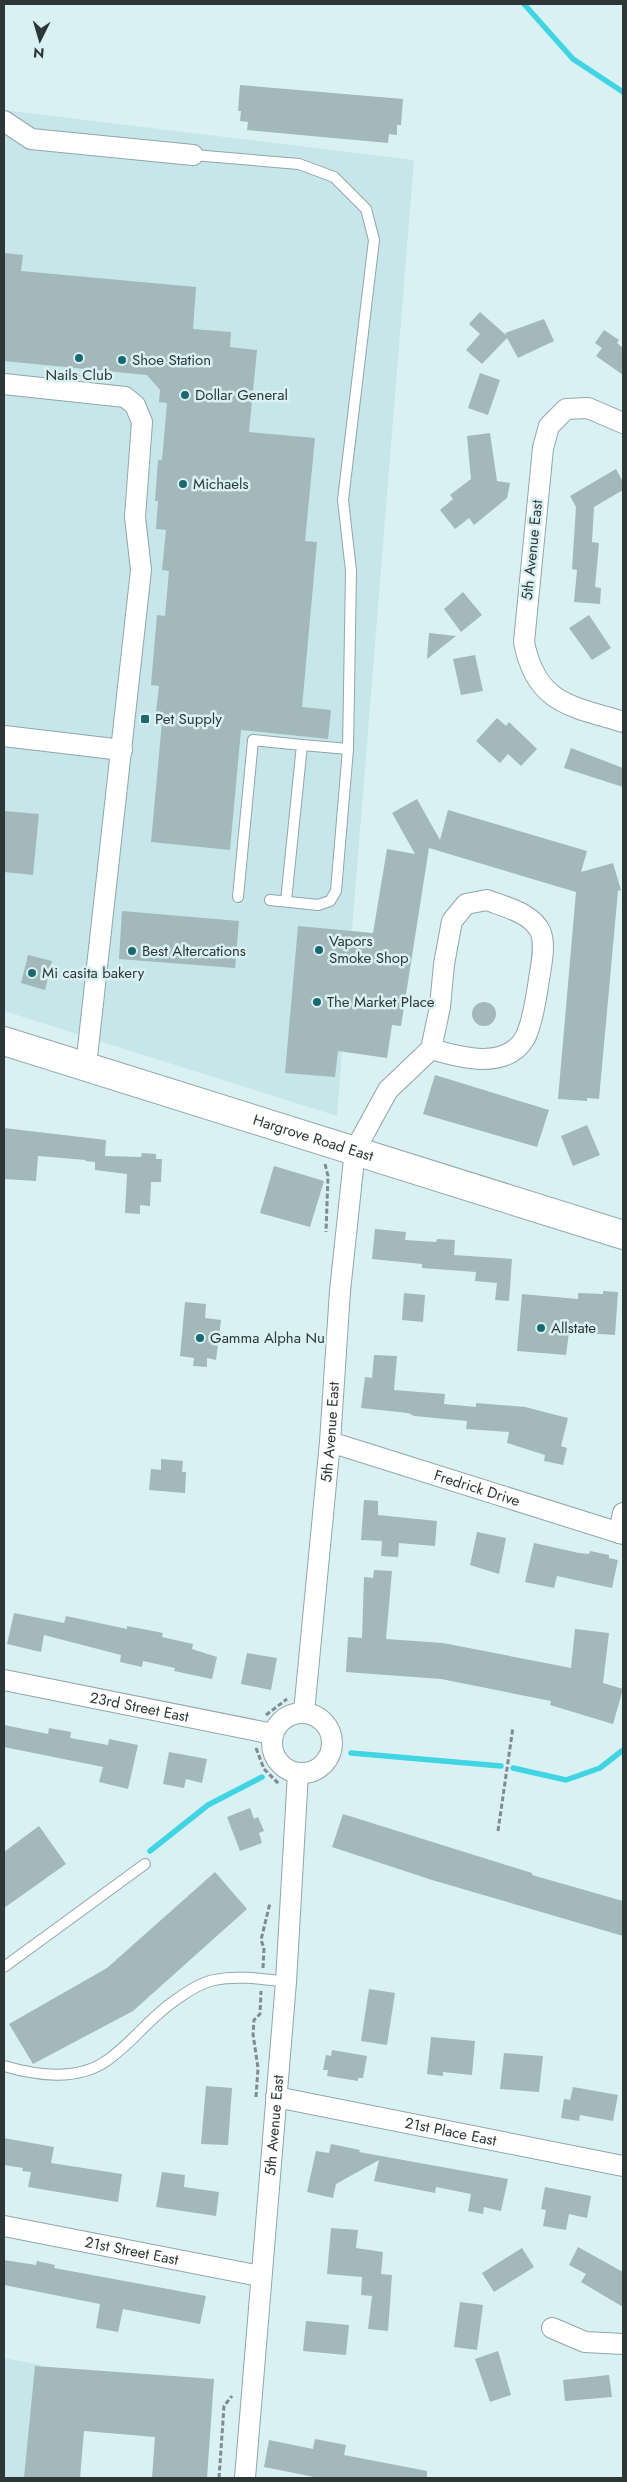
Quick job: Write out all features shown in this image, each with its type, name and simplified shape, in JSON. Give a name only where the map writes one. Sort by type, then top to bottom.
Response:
[{"type":"main road","name":"Hargrove Road East","points":[[4,1040],[623,1236]]},
{"type":"street","points":[[4,121],[31,139],[193,155]]},
{"type":"street","points":[[4,384],[113,394],[125,397],[139,412],[142,422],[135,517],[141,570],[86,1066]]},
{"type":"street","name":"5th Avenue East","points":[[623,423],[588,408],[566,410],[549,426],[543,448],[524,642],[528,664],[539,684],[556,698],[576,708],[623,722]]},
{"type":"street","points":[[4,736],[122,750]]},
{"type":"street","points":[[355,1150],[388,1090],[430,1049],[440,1007],[444,964],[452,920],[466,904],[487,900],[527,916],[540,932],[542,953],[536,995],[525,1038],[510,1053],[490,1059],[470,1058],[430,1049]]},
{"type":"street","name":"5th Avenue East","points":[[304,1712],[330,1442],[340,1291],[355,1150]]},
{"type":"street","name":"Fredrick Drive","points":[[330,1442],[621,1534]]},
{"type":"street","points":[[621,1534],[623,1513]]},
{"type":"street","name":"23rd Street East","points":[[4,1680],[273,1734]]},
{"type":"street","points":[[304,1712],[316,1715],[325,1722],[331,1732],[332,1743],[330,1754],[324,1764],[317,1769],[298,1773],[280,1764],[274,1755],[273,1734],[285,1718],[294,1713],[304,1712]]},
{"type":"street","name":"5th Avenue East","points":[[245,2478],[260,2276],[286,1982],[298,1773]]},
{"type":"street","name":"21st Place East","points":[[276,2096],[623,2166]]},
{"type":"street","name":"21st Street East","points":[[4,2226],[260,2276]]},
{"type":"street","points":[[552,2328],[585,2342],[623,2344]]},
{"type":"lane","points":[[193,155],[299,164],[334,177],[366,209],[374,240],[343,500],[351,571],[348,749],[336,891],[330,901],[318,905],[270,900]]},
{"type":"lane","points":[[238,897],[253,740],[348,749]]},
{"type":"lane","points":[[286,902],[302,745]]},
{"type":"lane","points":[[4,1967],[145,1864]]},
{"type":"lane","points":[[4,2066],[42,2074],[69,2076],[93,2070],[110,2059],[163,2008],[194,1988],[214,1980],[240,1978],[286,1982]]},
{"type":"path","points":[[498,1831],[513,1727]]},
{"type":"path","points":[[219,2478],[224,2406],[235,2393]]},
{"type":"shaded area","points":[[4,110],[414,160],[337,1116],[4,1011]]},
{"type":"shaded area","points":[[4,2358],[41,2365],[30,2478],[4,2478]]},
{"type":"building","points":[[240,85],[403,99],[401,125],[397,125],[397,135],[389,134],[388,143],[247,130],[248,122],[240,121],[241,111],[238,111]]},
{"type":"building","points":[[4,253],[23,255],[21,271],[196,287],[193,329],[231,332],[230,347],[257,350],[249,432],[315,438],[305,541],[317,542],[302,707],[331,710],[328,739],[241,730],[230,850],[151,842],[162,722],[155,721],[159,686],[151,685],[157,615],[165,616],[169,571],[162,570],[166,530],[156,529],[158,501],[155,501],[158,460],[162,460],[167,403],[159,402],[160,390],[147,375],[4,361]]},
{"type":"building","points":[[480,312],[507,336],[505,333],[544,319],[554,341],[518,358],[507,338],[482,364],[466,350],[480,334],[469,324]]},
{"type":"building","points":[[604,330],[619,340],[617,343],[623,348],[623,375],[596,356],[602,348],[595,343]]},
{"type":"building","points":[[480,373],[500,380],[488,415],[468,408]]},
{"type":"building","points":[[490,433],[497,481],[510,483],[507,498],[474,525],[469,518],[455,529],[440,510],[453,499],[450,495],[471,479],[467,436]]},
{"type":"building","points":[[616,469],[623,482],[623,490],[594,507],[592,542],[599,543],[595,587],[601,588],[600,604],[574,602],[577,570],[572,569],[576,507],[570,496]]},
{"type":"building","points":[[463,592],[482,615],[461,632],[444,609]]},
{"type":"building","points":[[589,615],[611,648],[592,660],[569,628]]},
{"type":"building","points":[[429,633],[456,636],[427,659]]},
{"type":"building","points":[[475,655],[483,691],[461,695],[453,659]]},
{"type":"building","points":[[497,718],[506,726],[509,722],[537,749],[521,766],[508,754],[500,763],[476,741]]},
{"type":"building","points":[[571,748],[623,768],[623,787],[564,768]]},
{"type":"building","points":[[417,799],[440,840],[448,810],[587,851],[581,872],[613,863],[621,890],[618,891],[599,1099],[587,1098],[587,1101],[558,1099],[576,892],[429,848],[401,1026],[392,1025],[387,1058],[338,1051],[335,1077],[285,1073],[298,926],[373,933],[387,849],[415,854],[392,813]]},
{"type":"building","points":[[4,811],[39,814],[33,875],[4,872]]},
{"type":"building","points":[[122,911],[239,921],[235,968],[119,959]]},
{"type":"building","name":"Mi casita bakery","points":[[28,955],[52,961],[45,990],[21,983]]},
{"type":"building","points":[[484,1002],[493,1005],[496,1014],[493,1023],[484,1026],[475,1023],[472,1014],[475,1005]]},
{"type":"building","points":[[435,1075],[549,1110],[537,1147],[423,1114]]},
{"type":"building","points":[[587,1125],[600,1155],[573,1166],[561,1136]]},
{"type":"building","points":[[4,1128],[106,1140],[105,1156],[141,1157],[142,1153],[156,1154],[156,1159],[162,1159],[161,1182],[151,1182],[150,1206],[140,1205],[140,1214],[125,1213],[127,1174],[95,1170],[95,1162],[38,1156],[36,1181],[4,1179]]},
{"type":"building","points":[[274,1166],[324,1181],[310,1227],[260,1213]]},
{"type":"building","points":[[375,1229],[406,1232],[405,1240],[436,1242],[437,1239],[455,1240],[454,1255],[512,1259],[509,1301],[495,1300],[497,1283],[475,1281],[476,1272],[422,1268],[422,1264],[372,1259]]},
{"type":"building","points":[[603,1291],[618,1292],[615,1335],[569,1332],[566,1355],[517,1351],[522,1294],[578,1299],[578,1293],[603,1294]]},
{"type":"building","points":[[404,1293],[425,1295],[423,1322],[402,1320]]},
{"type":"building","name":"Gamma Alpha Nu","points":[[185,1302],[206,1304],[205,1318],[221,1320],[216,1360],[207,1358],[207,1367],[193,1366],[194,1358],[180,1356]]},
{"type":"building","points":[[374,1355],[397,1356],[394,1390],[445,1394],[444,1404],[476,1407],[476,1403],[525,1407],[568,1418],[561,1446],[567,1448],[563,1465],[544,1461],[545,1455],[507,1443],[509,1432],[466,1429],[467,1421],[361,1408],[365,1377],[372,1378]]},
{"type":"building","points":[[161,1459],[183,1461],[182,1472],[186,1472],[185,1493],[149,1490],[151,1469],[161,1470]]},
{"type":"building","points":[[364,1500],[378,1501],[378,1515],[437,1521],[435,1546],[399,1543],[398,1557],[381,1556],[382,1541],[361,1540]]},
{"type":"building","points":[[477,1532],[506,1538],[499,1574],[470,1565]]},
{"type":"building","points":[[534,1543],[579,1553],[589,1554],[590,1551],[609,1555],[609,1558],[618,1560],[612,1588],[557,1576],[554,1588],[525,1582]]},
{"type":"building","points":[[374,1570],[392,1571],[386,1639],[443,1643],[571,1668],[575,1629],[609,1633],[603,1683],[623,1689],[613,1724],[550,1705],[551,1701],[441,1679],[346,1672],[348,1637],[362,1638],[364,1577],[373,1578]]},
{"type":"building","points":[[14,1613],[64,1623],[66,1616],[127,1629],[127,1626],[163,1633],[162,1637],[193,1644],[192,1649],[217,1657],[212,1679],[174,1671],[175,1668],[143,1661],[142,1667],[120,1662],[121,1655],[44,1635],[41,1652],[7,1644]]},
{"type":"building","points":[[247,1653],[277,1658],[271,1690],[241,1684]]},
{"type":"building","points":[[4,1725],[48,1734],[49,1728],[71,1732],[70,1738],[108,1745],[109,1739],[138,1745],[128,1789],[99,1782],[103,1767],[4,1747]]},
{"type":"building","points":[[169,1752],[207,1759],[202,1783],[186,1779],[184,1788],[163,1784]]},
{"type":"building","points":[[250,1808],[254,1819],[258,1817],[264,1831],[259,1833],[262,1843],[240,1851],[227,1817]]},
{"type":"building","points":[[343,1814],[532,1873],[532,1875],[623,1901],[623,1936],[432,1880],[332,1847]]},
{"type":"building","points":[[39,1826],[66,1864],[4,1908],[4,1852]]},
{"type":"building","points":[[215,1872],[247,1909],[133,2011],[33,2064],[9,2024],[107,1968]]},
{"type":"building","points":[[369,1989],[395,1993],[387,2045],[361,2041]]},
{"type":"building","points":[[431,2037],[475,2041],[472,2075],[443,2072],[443,2076],[427,2074]]},
{"type":"building","points":[[332,2050],[367,2056],[363,2078],[358,2078],[358,2081],[327,2076],[328,2070],[323,2070],[326,2055],[331,2056]]},
{"type":"building","points":[[504,2053],[543,2056],[539,2092],[500,2089]]},
{"type":"building","points":[[206,2086],[232,2088],[228,2145],[201,2144]]},
{"type":"building","points":[[573,2087],[618,2095],[613,2121],[580,2115],[579,2121],[561,2118],[564,2099],[570,2100]]},
{"type":"building","points":[[4,2138],[54,2147],[51,2163],[122,2174],[118,2202],[28,2187],[31,2172],[22,2171],[23,2168],[4,2165]]},
{"type":"building","points":[[331,2144],[360,2150],[359,2152],[508,2179],[501,2211],[484,2207],[483,2214],[468,2211],[471,2194],[436,2187],[435,2193],[374,2181],[379,2160],[336,2184],[333,2198],[307,2192],[316,2151],[329,2153]]},
{"type":"building","points":[[162,2172],[185,2175],[184,2187],[219,2192],[216,2216],[156,2207]]},
{"type":"building","points":[[545,2187],[591,2196],[587,2218],[569,2214],[566,2230],[543,2226],[546,2210],[541,2209]]},
{"type":"building","points":[[331,2228],[358,2230],[356,2248],[383,2252],[381,2274],[392,2275],[388,2331],[368,2329],[372,2296],[361,2295],[362,2277],[327,2274]]},
{"type":"building","points":[[578,2247],[623,2272],[623,2307],[581,2282],[586,2274],[569,2265]]},
{"type":"building","points":[[522,2248],[534,2267],[494,2292],[482,2273]]},
{"type":"building","points":[[4,2260],[36,2265],[37,2261],[55,2265],[54,2268],[206,2296],[200,2324],[123,2309],[118,2332],[96,2328],[100,2304],[4,2285]]},
{"type":"building","points":[[460,2302],[483,2305],[477,2350],[454,2347]]},
{"type":"building","points":[[306,2321],[349,2325],[346,2355],[303,2351]]},
{"type":"building","points":[[498,2351],[511,2395],[490,2402],[475,2359]]},
{"type":"building","points":[[35,2366],[214,2379],[207,2478],[152,2478],[155,2437],[84,2431],[80,2478],[24,2478]]},
{"type":"building","points":[[609,2375],[612,2397],[565,2401],[563,2380]]},
{"type":"building","points":[[315,2439],[346,2445],[344,2455],[427,2471],[427,2478],[319,2478],[264,2467],[269,2440],[313,2449]]},
{"type":"waterway","points":[[524,4],[573,59],[623,92]]},
{"type":"waterway","points":[[513,1768],[566,1780],[600,1768],[623,1750]]},
{"type":"waterway","points":[[351,1753],[501,1766]]},
{"type":"waterway","points":[[150,1851],[208,1805],[262,1777]]},
{"type":"place","name":"Nails Club","points":[[79,358]]},
{"type":"place","name":"Shoe Station","points":[[122,360]]},
{"type":"place","name":"Dollar General","points":[[185,395]]},
{"type":"place","name":"Michaels","points":[[183,484]]},
{"type":"place","name":"Pet Supply","points":[[145,719]]},
{"type":"place","name":"Vapors Smoke Shop","points":[[319,950]]},
{"type":"place","name":"Best Altercations","points":[[132,951]]},
{"type":"place","name":"Mi casita bakery","points":[[32,973]]},
{"type":"place","name":"The Market Place","points":[[317,1002]]},
{"type":"place","name":"Allstate","points":[[541,1328]]},
{"type":"place","name":"Gamma Alpha Nu","points":[[200,1338]]}]
